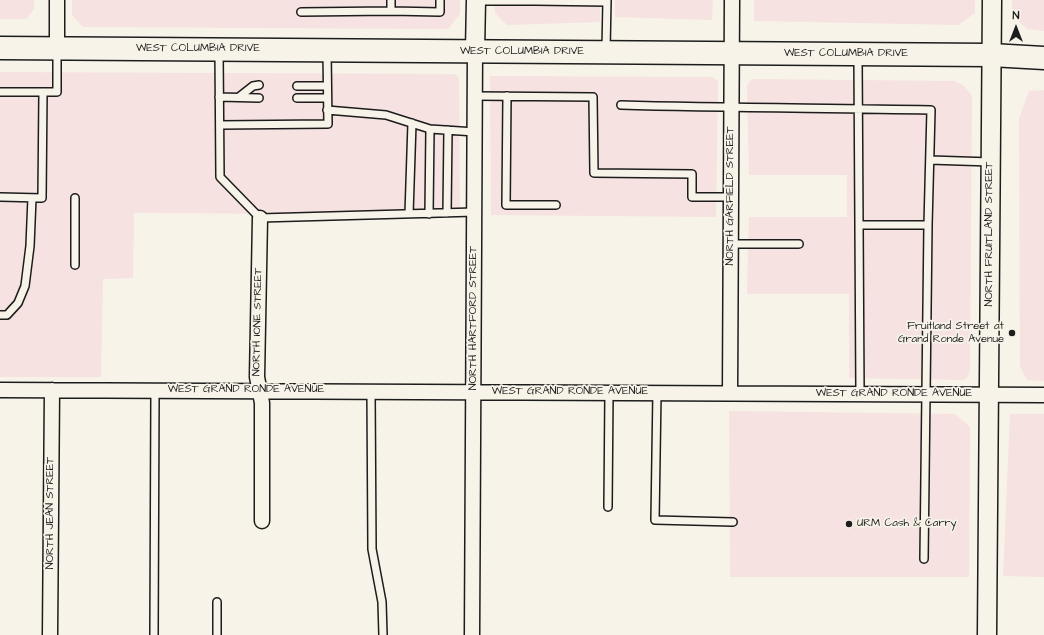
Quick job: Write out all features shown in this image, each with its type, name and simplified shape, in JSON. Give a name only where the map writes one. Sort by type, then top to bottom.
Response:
[{"type":"main road","name":"WEST COLUMBIA DRIVE","points":[[0,48],[991,55],[1044,58]]},
{"type":"street","points":[[57,0],[57,48]]},
{"type":"street","name":"NORTH HARTFORD STREET","points":[[472,635],[476,0]]},
{"type":"street","name":"NORTH GARFIELD STREET","points":[[730,393],[732,0]]},
{"type":"street","name":"NORTH FRUITLAND STREET","points":[[988,635],[992,0]]},
{"type":"street","name":"NORTH IONE STREET","points":[[260,218],[257,378],[262,403],[262,521]]},
{"type":"street","name":"WEST GRAND RONDE AVENUE","points":[[0,390],[474,391],[1044,395]]},
{"type":"street","name":"NORTH JEAN STREET","points":[[50,635],[52,390]]},
{"type":"lane","points":[[391,0],[391,11]]},
{"type":"lane","points":[[301,12],[440,12],[440,0]]},
{"type":"lane","points":[[476,0],[607,1],[606,52]]},
{"type":"lane","points":[[0,92],[57,92],[57,48]]},
{"type":"lane","points":[[219,49],[220,177],[260,218],[475,212]]},
{"type":"lane","points":[[220,125],[328,124],[327,50]]},
{"type":"lane","points":[[858,54],[860,393]]},
{"type":"lane","points":[[239,97],[253,86],[259,85]]},
{"type":"lane","points":[[297,86],[327,86]]},
{"type":"lane","points":[[0,197],[42,198],[43,92]]},
{"type":"lane","points":[[475,96],[593,97],[594,173],[692,174],[692,197],[731,197]]},
{"type":"lane","points":[[506,96],[506,205],[556,205]]},
{"type":"lane","points":[[219,97],[259,98]]},
{"type":"lane","points":[[297,98],[327,98]]},
{"type":"lane","points":[[621,105],[731,108],[931,110],[928,225],[924,559]]},
{"type":"lane","points":[[328,110],[386,115],[430,129],[475,132]]},
{"type":"lane","points":[[409,214],[412,123]]},
{"type":"lane","points":[[429,214],[430,129]]},
{"type":"lane","points":[[447,213],[448,130]]},
{"type":"lane","points":[[930,160],[991,162]]},
{"type":"lane","points":[[0,316],[7,315],[18,303],[25,286],[30,246],[32,198]]},
{"type":"lane","points":[[75,198],[75,265]]},
{"type":"lane","points":[[858,225],[928,225]]},
{"type":"lane","points":[[731,244],[799,244]]},
{"type":"lane","points":[[154,635],[155,390]]},
{"type":"lane","points":[[371,391],[372,549],[382,602],[383,635]]},
{"type":"lane","points":[[608,507],[609,392]]},
{"type":"lane","points":[[656,392],[655,520],[733,522]]},
{"type":"lane","points":[[217,602],[217,635]]},
{"type":"shaded area","points":[[0,0],[34,0],[34,9],[27,19],[0,19]]},
{"type":"shaded area","points":[[72,0],[460,0],[460,14],[448,29],[83,27],[72,15]]},
{"type":"shaded area","points":[[495,0],[600,0],[600,22],[507,25],[495,13]]},
{"type":"shaded area","points":[[615,0],[713,0],[712,20],[615,17]]},
{"type":"shaded area","points":[[754,0],[975,0],[975,13],[958,25],[754,21]]},
{"type":"shaded area","points":[[1012,0],[1044,0],[1044,31],[1027,29],[1012,15]]},
{"type":"shaded area","points":[[0,72],[455,74],[459,78],[460,215],[134,213],[133,278],[103,279],[101,377],[0,377]]},
{"type":"shaded area","points":[[490,76],[712,77],[718,81],[716,217],[491,215]]},
{"type":"shaded area","points":[[753,79],[954,81],[964,86],[972,96],[970,369],[968,377],[964,380],[849,378],[849,294],[747,294],[749,217],[847,217],[847,175],[749,175],[747,86]]},
{"type":"shaded area","points":[[1044,90],[1044,381],[1027,380],[1020,366],[1019,119],[1029,91]]},
{"type":"shaded area","points":[[729,411],[955,414],[970,427],[969,577],[730,577]]},
{"type":"shaded area","points":[[1010,414],[1044,414],[1044,577],[1003,576]]},
{"type":"place","name":"Fruitland Street at Grand Ronde Avenue","points":[[1012,333]]},
{"type":"place","name":"URM Cash & Carry","points":[[849,524]]}]
